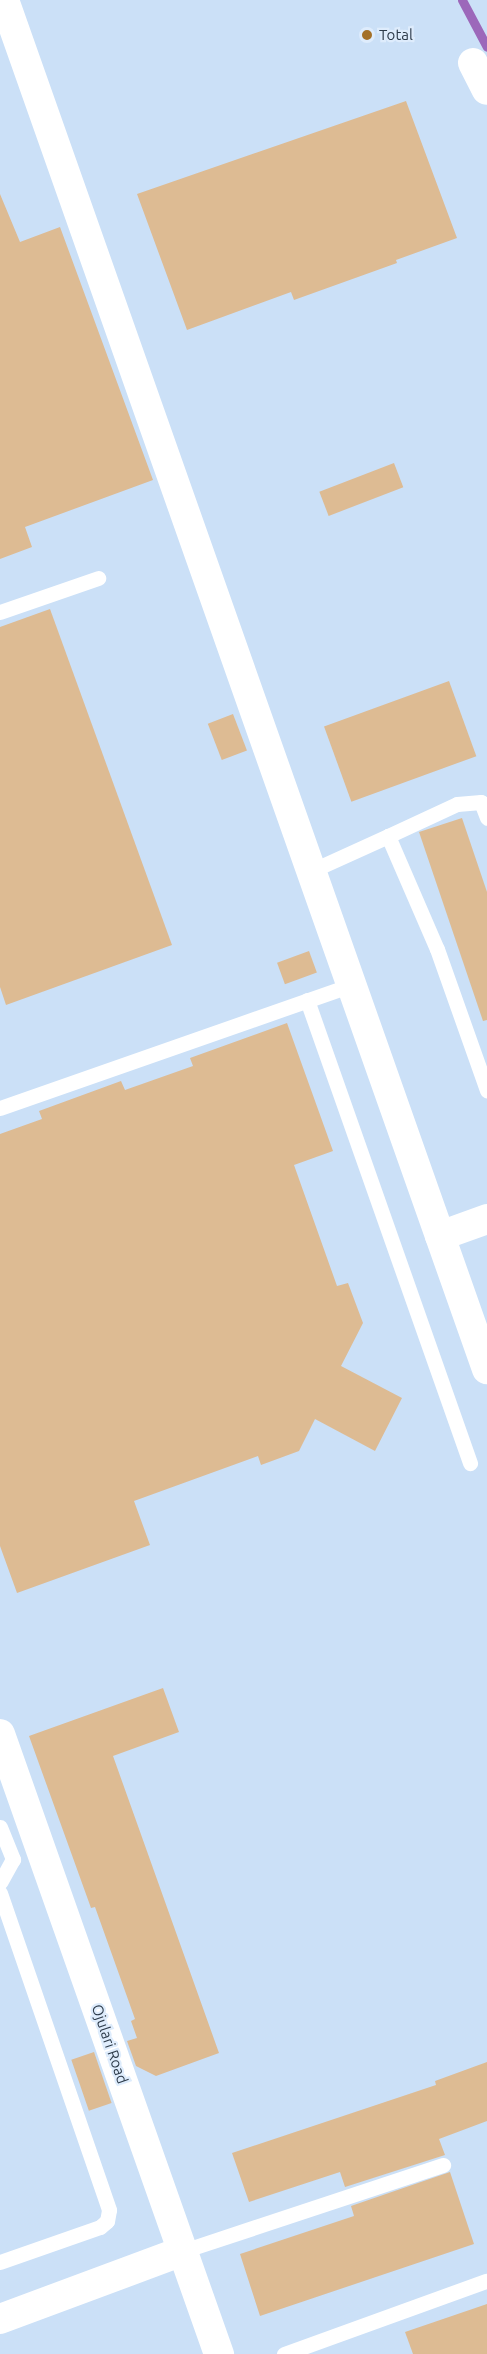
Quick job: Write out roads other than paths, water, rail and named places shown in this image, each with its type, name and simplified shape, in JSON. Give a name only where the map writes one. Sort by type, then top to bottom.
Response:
[{"type":"street","points":[[4,8],[487,1369]]},
{"type":"street","points":[[473,63],[487,90]]},
{"type":"street","points":[[440,1236],[487,1219]]},
{"type":"street","name":"Ojulari Road","points":[[0,1734],[219,2354]]},
{"type":"street","points":[[0,2319],[183,2251]]},
{"type":"lane","points":[[0,612],[98,578]]},
{"type":"lane","points":[[311,871],[457,804],[481,802],[487,818]]},
{"type":"lane","points":[[388,836],[437,949],[487,1090]]},
{"type":"lane","points":[[0,1108],[351,985]]},
{"type":"lane","points":[[307,1000],[470,1463]]},
{"type":"lane","points":[[0,1827],[12,1859],[0,1882]]},
{"type":"lane","points":[[0,1893],[109,2210],[107,2221],[100,2227],[0,2262]]},
{"type":"lane","points":[[183,2251],[443,2165]]},
{"type":"lane","points":[[284,2354],[486,2281]]},
{"type":"waterway","points":[[462,0],[487,47]]},
{"type":"place","name":"Total","points":[[367,35]]}]
